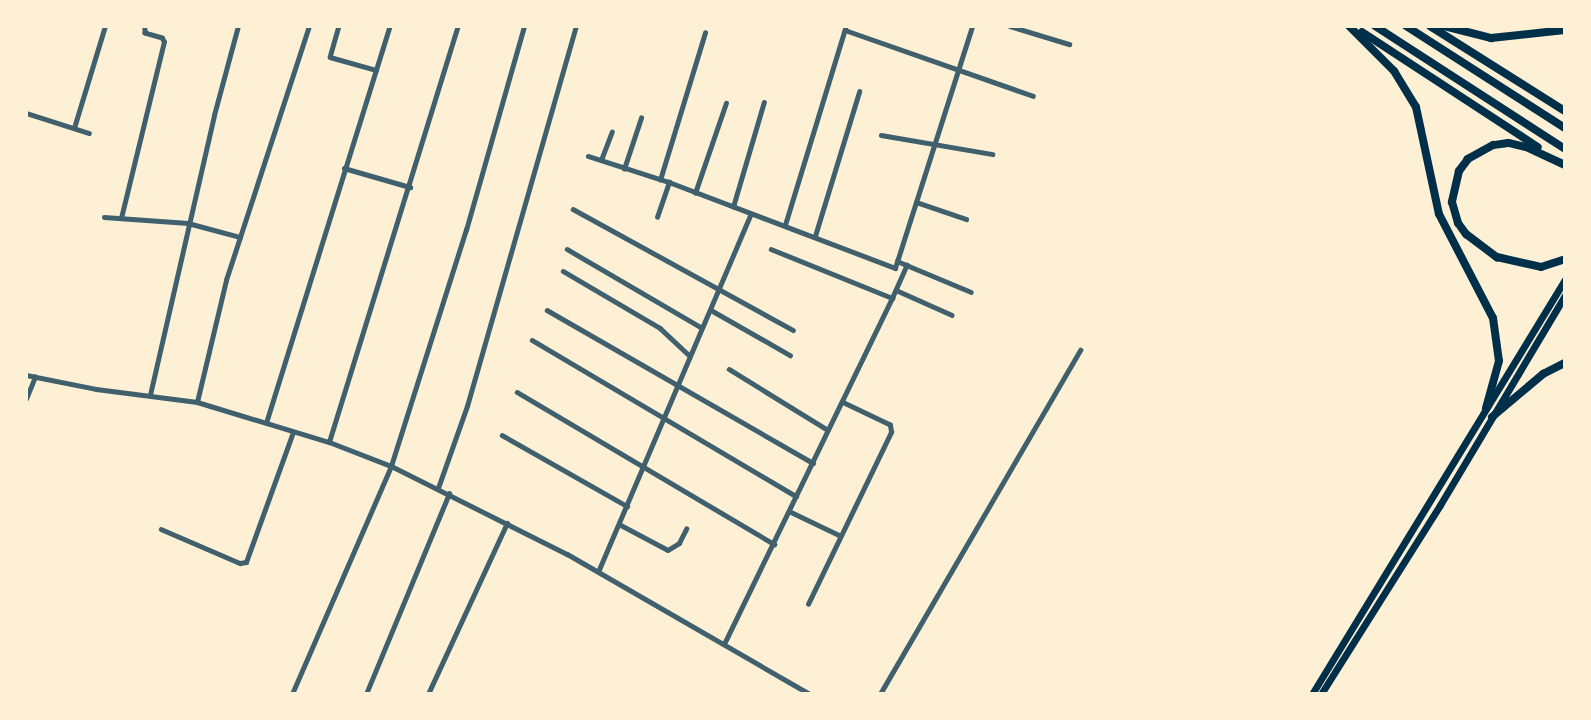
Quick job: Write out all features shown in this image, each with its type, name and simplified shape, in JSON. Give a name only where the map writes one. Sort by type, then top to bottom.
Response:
[{"type":"highway","points":[[1351,26],[1565,164]]},
{"type":"highway","points":[[1351,26],[1394,71],[1416,107],[1439,214],[1493,318],[1499,361],[1486,408]]},
{"type":"highway","points":[[1375,26],[1565,149]]},
{"type":"highway","points":[[1406,26],[1565,128]]},
{"type":"highway","points":[[1430,26],[1565,111]]},
{"type":"highway","points":[[1444,26],[1491,38],[1565,30]]},
{"type":"highway","points":[[1565,164],[1526,147],[1508,143],[1493,145],[1468,159],[1459,171],[1452,202],[1458,223],[1466,234],[1497,257],[1541,267],[1565,259]]},
{"type":"highway","points":[[1312,694],[1565,279]]},
{"type":"highway","points":[[1321,694],[1565,295]]},
{"type":"highway","points":[[1492,417],[1543,374],[1565,363]]},
{"type":"street","points":[[74,128],[105,26]]},
{"type":"street","points":[[121,218],[164,42],[162,38],[145,33],[144,26]]},
{"type":"street","points":[[150,395],[188,223],[238,26]]},
{"type":"street","points":[[197,402],[209,341],[309,26]]},
{"type":"street","points":[[339,26],[330,57],[376,70]]},
{"type":"street","points":[[265,423],[390,26]]},
{"type":"street","points":[[329,442],[458,26]]},
{"type":"street","points":[[292,694],[391,466],[466,230],[524,26]]},
{"type":"street","points":[[438,488],[467,406],[576,26]]},
{"type":"street","points":[[895,268],[972,26]]},
{"type":"street","points":[[1010,26],[1069,44]]},
{"type":"street","points":[[785,225],[845,28],[1033,96]]},
{"type":"street","points":[[660,180],[705,33]]},
{"type":"street","points":[[815,236],[859,92]]},
{"type":"street","points":[[733,207],[764,102]]},
{"type":"street","points":[[695,193],[726,103]]},
{"type":"street","points":[[26,113],[89,133]]},
{"type":"street","points":[[624,169],[641,118]]},
{"type":"street","points":[[601,160],[612,132]]},
{"type":"street","points":[[881,135],[992,154]]},
{"type":"street","points":[[588,156],[670,182],[904,272]]},
{"type":"street","points":[[344,168],[410,187]]},
{"type":"street","points":[[657,217],[670,182]]},
{"type":"street","points":[[916,202],[966,219]]},
{"type":"street","points":[[573,209],[793,330]]},
{"type":"street","points":[[597,572],[620,524],[750,215]]},
{"type":"street","points":[[104,217],[188,223],[240,237]]},
{"type":"street","points":[[567,249],[702,328]]},
{"type":"street","points":[[771,249],[892,298]]},
{"type":"street","points":[[897,261],[971,292]]},
{"type":"street","points":[[724,644],[907,265]]},
{"type":"street","points":[[563,271],[660,328],[690,356]]},
{"type":"street","points":[[896,290],[953,315]]},
{"type":"street","points":[[547,310],[813,463]]},
{"type":"street","points":[[711,310],[790,355]]},
{"type":"street","points":[[532,340],[796,496]]},
{"type":"street","points":[[880,694],[1080,350]]},
{"type":"street","points":[[729,369],[828,430]]},
{"type":"street","points":[[26,376],[96,389],[197,402],[329,442],[391,466],[508,522],[809,694]]},
{"type":"street","points":[[26,399],[35,377]]},
{"type":"street","points":[[517,392],[774,544]]},
{"type":"street","points":[[808,604],[891,432],[890,425],[842,402]]},
{"type":"street","points":[[161,529],[240,563],[246,562],[293,432]]},
{"type":"street","points":[[502,435],[627,506]]},
{"type":"street","points":[[366,694],[449,493]]},
{"type":"street","points":[[789,511],[839,535]]},
{"type":"street","points":[[428,694],[508,522]]},
{"type":"street","points":[[620,524],[668,550],[679,543],[686,529]]}]
